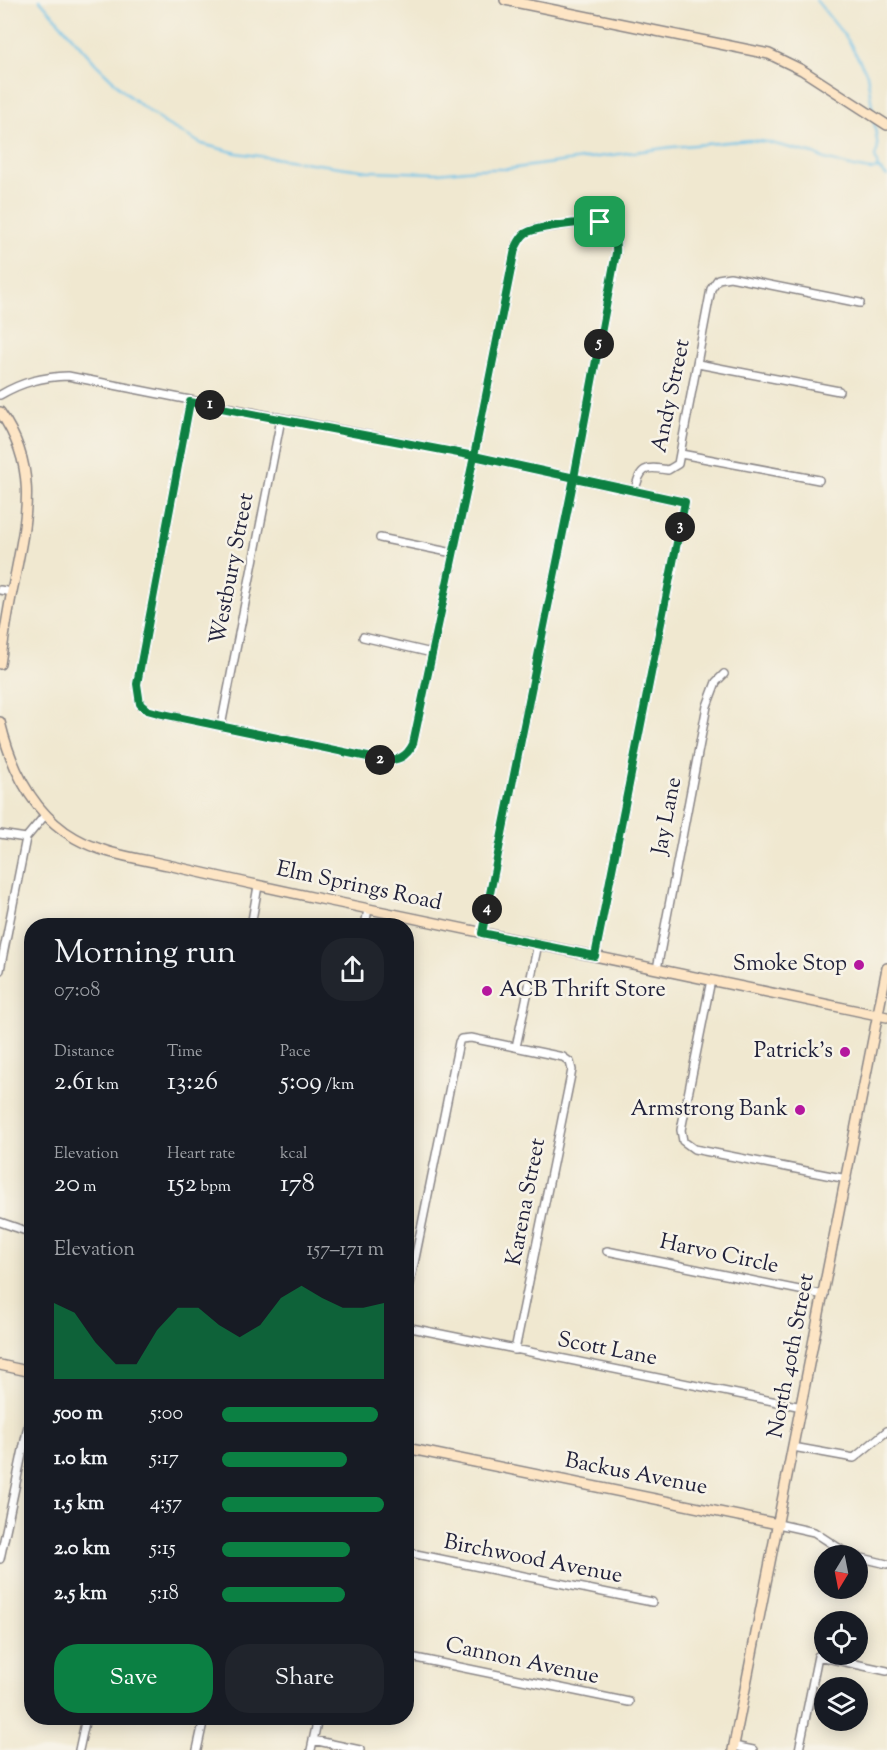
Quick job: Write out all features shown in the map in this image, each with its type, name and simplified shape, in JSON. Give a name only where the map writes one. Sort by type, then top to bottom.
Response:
[{"type":"street","points":[[505,0],[769,54],[802,70],[887,125]]},
{"type":"street","points":[[190,402],[137,684],[140,704],[147,710],[158,713],[393,761],[409,752],[413,744],[515,249],[522,236],[531,230],[595,221],[600,222],[614,234],[616,246],[574,478],[482,933]]},
{"type":"street","name":"Andy Street","points":[[635,491],[639,475],[643,471],[653,468],[668,470],[678,464],[711,289],[718,279],[730,277],[860,303]]},
{"type":"street","points":[[698,364],[839,391]]},
{"type":"street","points":[[0,395],[32,380],[50,376],[68,376],[190,402],[474,456],[685,502],[595,956]]},
{"type":"street","points":[[0,412],[19,447],[26,479],[27,511],[0,664]]},
{"type":"street","name":"Westbury Street","points":[[221,726],[281,419]]},
{"type":"street","points":[[681,454],[819,480]]},
{"type":"street","points":[[380,538],[453,553]]},
{"type":"street","points":[[0,590],[12,592]]},
{"type":"street","points":[[363,637],[432,653]]},
{"type":"street","name":"Jay Lane","points":[[657,969],[707,706],[716,682],[724,674]]},
{"type":"street","name":"Elm Springs Road","points":[[0,722],[16,771],[29,794],[59,827],[75,838],[99,849],[411,918]]},
{"type":"street","points":[[0,970],[26,838],[46,814]]},
{"type":"street","points":[[0,834],[26,838]]},
{"type":"street","points":[[252,918],[258,886]]},
{"type":"street","points":[[366,918],[368,909]]},
{"type":"street","name":"Elm Springs Road","points":[[414,919],[882,1016]]},
{"type":"street","points":[[414,1263],[458,1046],[461,1039],[471,1038],[516,1047],[537,944]]},
{"type":"street","name":"North 40th Street","points":[[734,1748],[847,1179],[882,1016],[887,968]]},
{"type":"street","points":[[711,980],[681,1130],[683,1141],[694,1149],[847,1179]]},
{"type":"street","name":"Karena Street","points":[[515,1350],[572,1070],[570,1062],[563,1057],[516,1047]]},
{"type":"street","points":[[0,1222],[24,1230]]},
{"type":"street","name":"Harvo Circle","points":[[607,1251],[824,1295]]},
{"type":"street","name":"Scott Lane","points":[[414,1329],[801,1407]]},
{"type":"street","points":[[0,1365],[24,1370]]},
{"type":"street","points":[[794,1447],[854,1458],[887,1431]]},
{"type":"street","points":[[0,1559],[24,1445]]},
{"type":"street","name":"Backus Avenue","points":[[414,1450],[814,1532],[834,1545]]},
{"type":"street","name":"Birchwood Avenue","points":[[414,1554],[652,1602]]},
{"type":"street","points":[[868,1559],[887,1564]]},
{"type":"street","points":[[799,1750],[818,1656],[887,1671]]},
{"type":"street","name":"Cannon Avenue","points":[[414,1658],[629,1702]]},
{"type":"street","points":[[79,1750],[84,1725]]},
{"type":"street","points":[[197,1750],[202,1725]]},
{"type":"street","points":[[311,1750],[316,1725]]},
{"type":"street","points":[[313,1740],[360,1750]]},
{"type":"street","points":[[734,1748],[753,1750]]},
{"type":"waterway","points":[[40,0],[96,64],[130,97],[166,124],[202,144],[237,153],[369,171],[437,173],[508,169],[672,147],[750,140],[814,154],[854,167],[870,170],[878,168]]},
{"type":"waterway","points":[[816,0],[848,40],[867,74],[873,113]]},
{"type":"waterway","points":[[874,121],[878,148],[875,156],[878,168],[887,176]]},
{"type":"place","name":"Smoke Stop","points":[[859,965]]},
{"type":"place","name":"ACB Thrift Store","points":[[487,991]]},
{"type":"place","name":"Patrick's","points":[[845,1052]]},
{"type":"place","name":"Armstrong Bank","points":[[800,1110]]},
{"type":"route","points":[[600,222],[531,230],[518,242],[474,456],[190,402],[137,684],[140,704],[147,710],[393,761],[409,752],[413,744],[474,456],[574,478],[685,502],[595,956],[482,933],[574,478],[616,253],[614,234],[600,222]]}]
